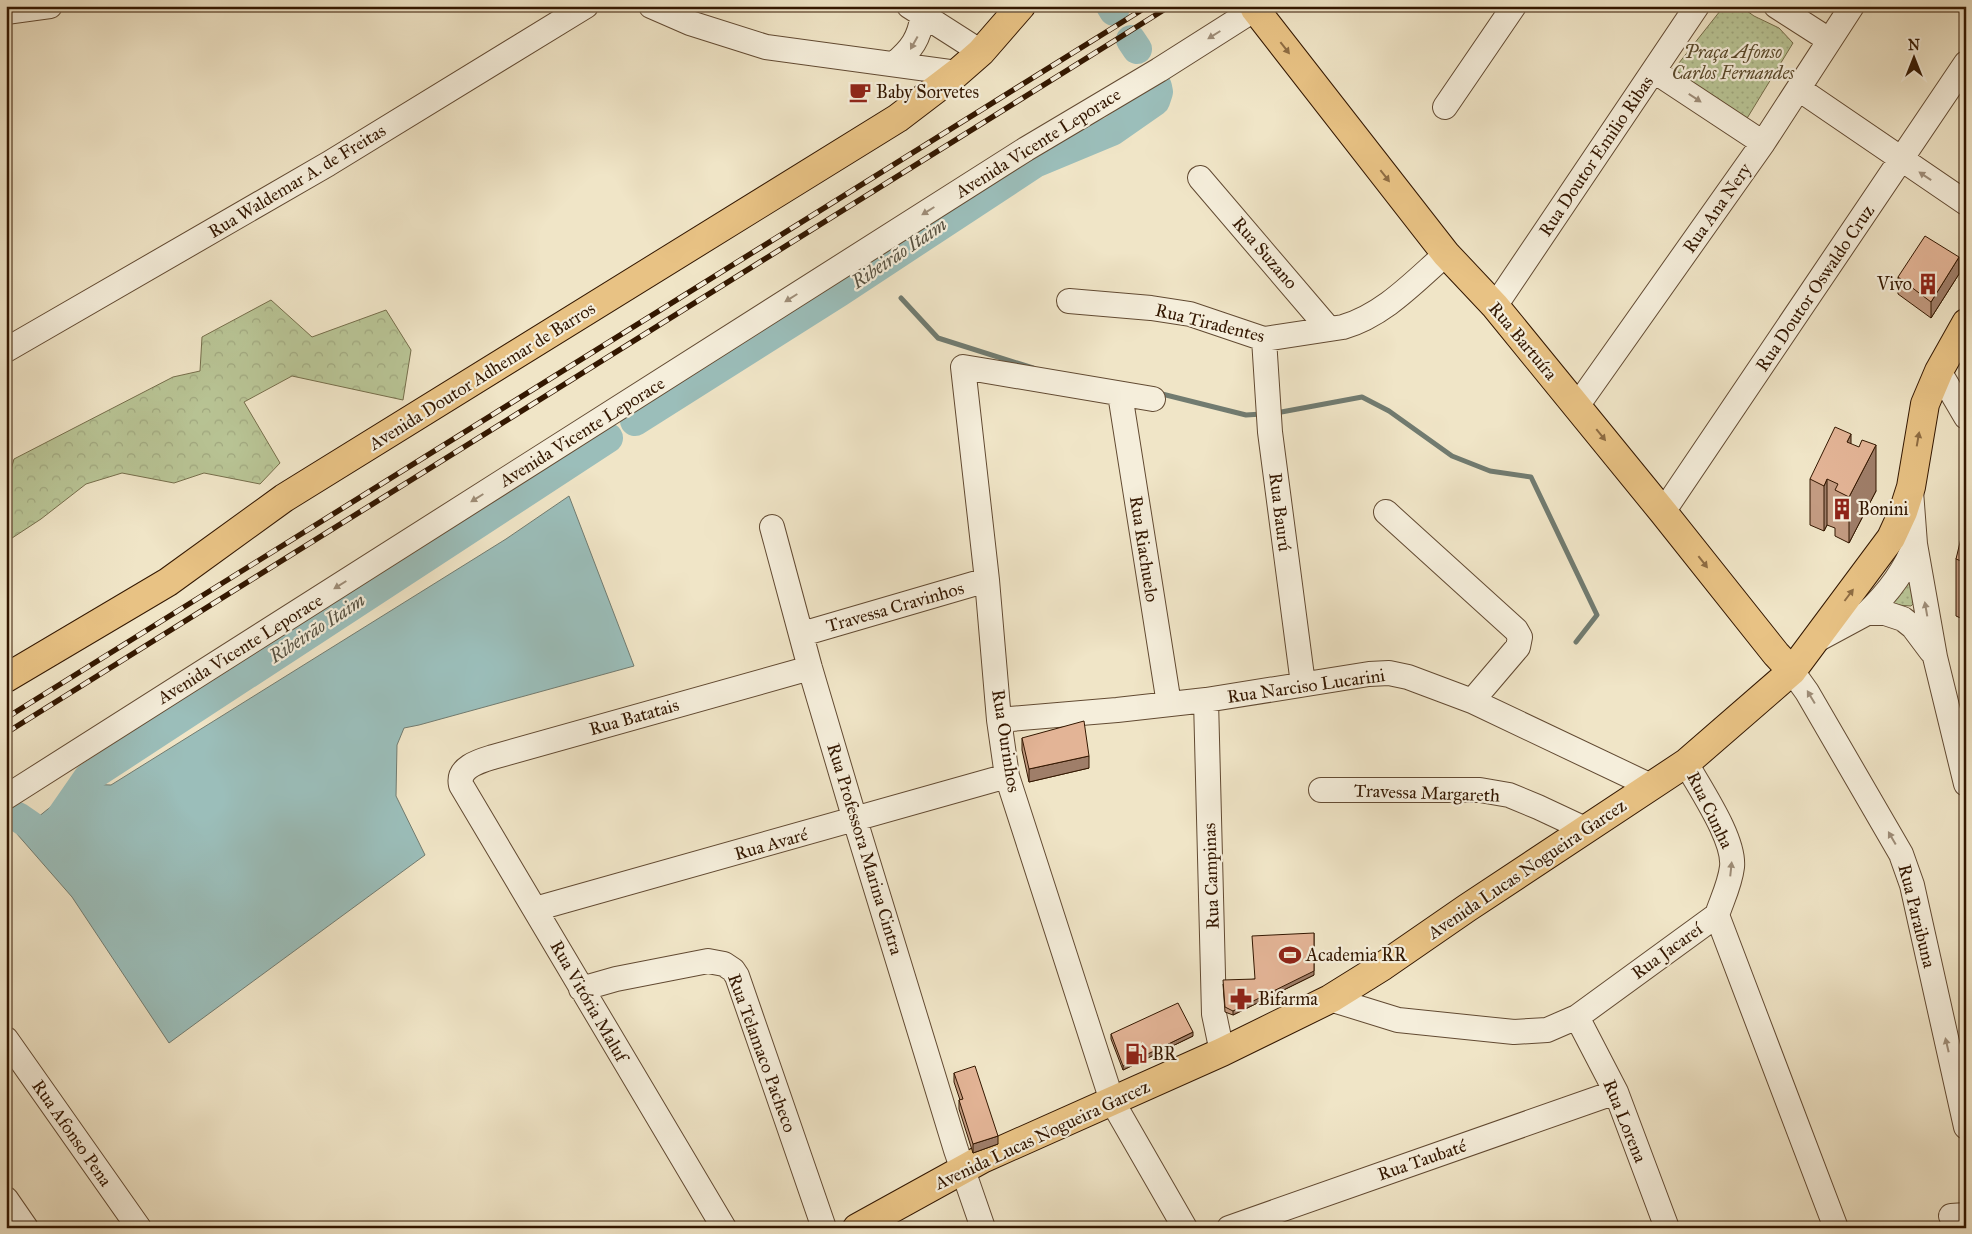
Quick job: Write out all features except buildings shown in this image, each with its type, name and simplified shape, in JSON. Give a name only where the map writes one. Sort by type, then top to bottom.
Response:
[{"type":"main road","name":"Avenida Doutor Adhemar de Barros","points":[[6,678],[168,582],[284,498],[898,118],[981,52],[1021,6]]},
{"type":"main road","name":"Rua Bartuíra","points":[[1258,8],[1446,254],[1495,306],[1664,512],[1776,654],[1792,671]]},
{"type":"main road","name":"Avenida Lucas Nogueira Garcez","points":[[857,1228],[962,1169],[1222,1052],[1330,999],[1383,966],[1686,762],[1792,671],[1891,538],[1903,512],[1910,487],[1924,404],[1939,371],[1966,323]]},
{"type":"street","points":[[6,12],[50,6]]},
{"type":"street","name":"Rua Waldemar A. de Freitas","points":[[6,350],[328,164],[586,6]]},
{"type":"street","points":[[651,6],[690,23],[766,47],[957,73]]},
{"type":"street","points":[[1445,107],[1514,6]]},
{"type":"street","points":[[1776,6],[1829,40]]},
{"type":"street","name":"Rua Ana Nery","points":[[1577,406],[1764,143],[1852,6]]},
{"type":"street","name":"Avenida Vicente Leporace","points":[[6,797],[1026,149],[1159,70],[1258,8]]},
{"type":"street","name":"Rua Doutor Emilio Ribas","points":[[1495,306],[1654,71],[1690,9]]},
{"type":"street","points":[[894,64],[909,52],[917,38],[916,11]]},
{"type":"street","points":[[916,11],[981,52]]},
{"type":"street","name":"Rua Doutor Oswaldo Cruz","points":[[1664,512],[1966,63]]},
{"type":"street","points":[[1654,71],[1764,143]]},
{"type":"street","points":[[1799,89],[1966,203]]},
{"type":"street","name":"Rua Suzano","points":[[1200,178],[1329,329]]},
{"type":"street","name":"Rua Tiradentes","points":[[1069,301],[1151,308],[1190,314],[1264,339],[1354,324],[1387,306],[1446,254]]},
{"type":"street","name":"Rua Baurú","points":[[1264,339],[1270,432],[1303,684]]},
{"type":"street","name":"Rua Ourinhos","points":[[1120,394],[963,367],[1007,776],[1112,1101],[1185,1228]]},
{"type":"street","points":[[1939,371],[1966,416]]},
{"type":"street","points":[[1120,394],[1153,399]]},
{"type":"street","name":"Rua Riachuelo","points":[[1120,394],[1169,704]]},
{"type":"street","points":[[1910,487],[1915,544],[1935,657],[1966,784]]},
{"type":"street","points":[[1386,512],[1516,630],[1520,637],[1518,646],[1472,701]]},
{"type":"street","name":"Rua Professora Marina Cintra","points":[[772,527],[810,668],[962,1169],[983,1228]]},
{"type":"street","points":[[1814,642],[1867,612],[1894,583],[1909,559],[1915,544]]},
{"type":"street","name":"Travessa Cravinhos","points":[[802,634],[987,580]]},
{"type":"street","points":[[1867,612],[1885,612],[1903,619],[1913,627],[1935,657]]},
{"type":"street","name":"Rua Batatais","points":[[461,773],[472,765],[494,757],[810,668]]},
{"type":"street","name":"Rua Paraibuna","points":[[1792,671],[1808,692],[1901,854],[1912,885],[1966,1127]]},
{"type":"street","name":"Rua Narciso Lucarini","points":[[1000,720],[1206,700],[1369,674],[1389,673],[1408,677],[1472,701],[1650,786]]},
{"type":"street","name":"Rua Campinas","points":[[1206,700],[1214,1014],[1222,1052]]},
{"type":"street","name":"Rua Cunha","points":[[1686,762],[1726,836],[1732,852],[1729,882],[1717,915]]},
{"type":"street","name":"Rua Vitória Maluf","points":[[461,773],[461,785],[724,1228]]},
{"type":"street","name":"Rua Avaré","points":[[535,909],[1007,776]]},
{"type":"street","name":"Travessa Margareth","points":[[1321,790],[1480,790],[1509,795],[1585,829]]},
{"type":"street","name":"Rua Jacareí","points":[[1330,999],[1398,1020],[1514,1032],[1547,1030],[1577,1017],[1717,915],[1836,1228]]},
{"type":"street","name":"Rua Telamaco Pacheco","points":[[581,989],[616,979],[708,961],[724,964],[733,970],[737,976],[824,1228]]},
{"type":"street","name":"Rua Lorena","points":[[1577,1017],[1616,1092],[1667,1228]]},
{"type":"street","name":"Rua Afonso Pena","points":[[6,1039],[139,1228]]},
{"type":"street","name":"Rua Taubaté","points":[[1229,1228],[1616,1092]]},
{"type":"street","points":[[6,1199],[26,1228]]},
{"type":"green space","name":"Praça Afonso Carlos Fernandes","points":[[1724,6],[1740,6],[1754,16],[1779,28],[1793,43],[1746,120],[1671,73]]},
{"type":"green space","points":[[271,300],[312,337],[386,310],[411,350],[403,400],[292,376],[244,402],[280,463],[260,484],[204,473],[174,483],[122,473],[86,484],[41,519],[6,542],[6,487],[14,459],[173,377],[200,371],[202,337]]},
{"type":"green space","points":[[1914,570],[1918,599],[1911,606],[1884,604]]},
{"type":"water","points":[[569,496],[634,666],[404,728],[397,745],[396,796],[425,855],[169,1043],[72,897],[17,834],[79,784],[111,785],[506,539]]},
{"type":"waterway","name":"Ribeirão Itaim","points":[[1111,6],[1114,11]]},
{"type":"waterway","name":"Ribeirão Itaim","points":[[1131,40],[1137,49]]},
{"type":"waterway","name":"Ribeirão Itaim","points":[[635,421],[839,292],[1035,163],[1112,131],[1155,101],[1158,92],[1157,87]]},
{"type":"waterway","points":[[901,298],[938,338],[1033,368]]},
{"type":"waterway","points":[[1158,393],[1246,415],[1262,414]]},
{"type":"waterway","points":[[1276,413],[1362,397],[1389,411],[1452,456],[1490,471],[1531,477],[1597,615],[1576,642]]},
{"type":"waterway","name":"Ribeirão Itaim","points":[[61,817],[88,778],[608,438]]},
{"type":"waterway","name":"Ribeirão Itaim","points":[[18,817],[63,848]]},
{"type":"railway","points":[[6,718],[1148,6]]},
{"type":"railway","points":[[6,733],[1170,6]]},
{"type":"place","name":"Baby Sorvetes","points":[[860,92]]},
{"type":"place","name":"Vivo","points":[[1928,284]]},
{"type":"place","name":"Bonini","points":[[1842,509]]},
{"type":"place","name":"Academia RR","points":[[1290,955]]},
{"type":"place","name":"Bifarma","points":[[1241,999]]},
{"type":"place","name":"BR","points":[[1136,1054]]}]
